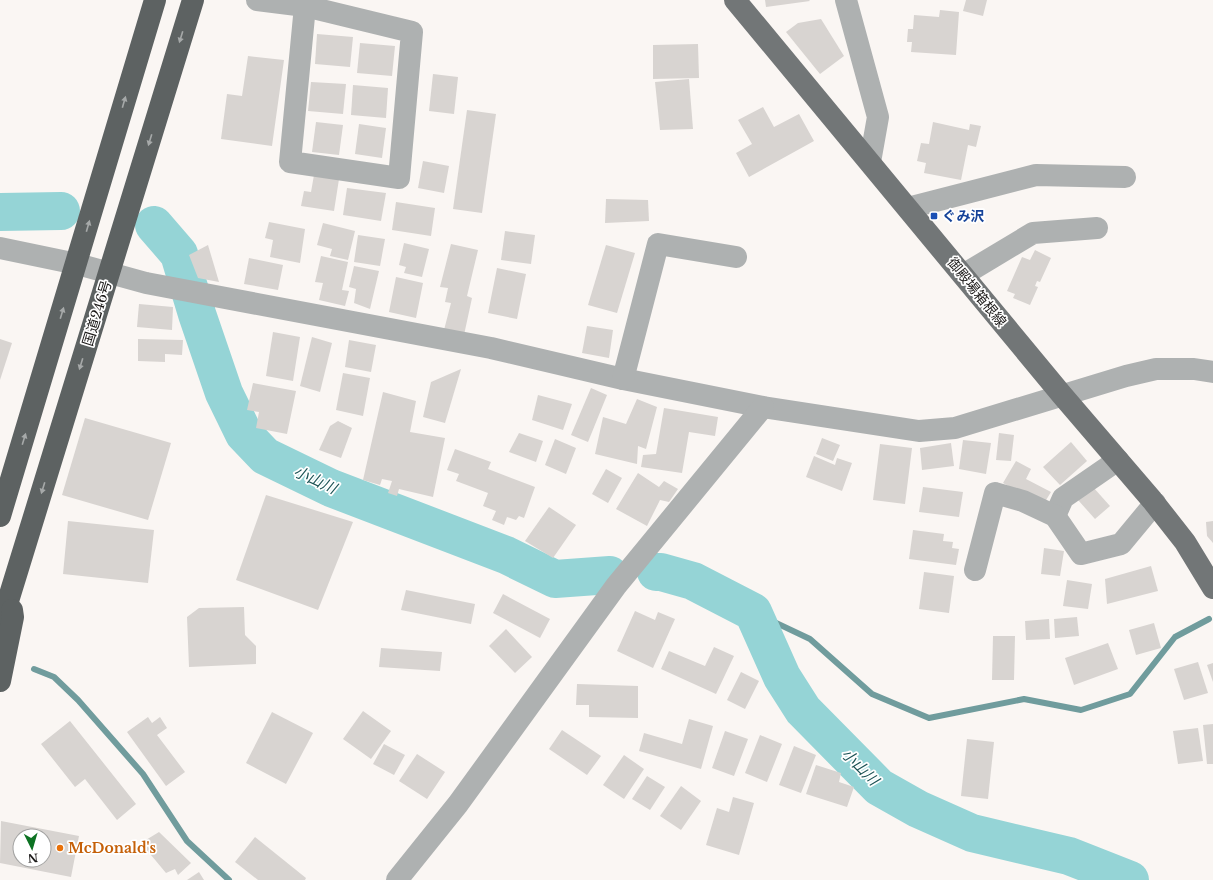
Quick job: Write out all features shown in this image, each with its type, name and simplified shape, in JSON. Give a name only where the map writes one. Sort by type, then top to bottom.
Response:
[{"type":"highway","points":[[0,516],[77,264],[155,0]]},
{"type":"highway","name":"国道246号","points":[[0,627],[193,0]]},
{"type":"highway","points":[[0,681],[13,617],[11,591]]},
{"type":"main road","name":"御殿場箱根線","points":[[735,0],[1062,395],[1154,503],[1185,542],[1213,588]]},
{"type":"street","points":[[257,0],[305,6],[412,32],[399,178],[290,162],[305,6]]},
{"type":"street","points":[[846,0],[878,117],[870,162]]},
{"type":"street","points":[[908,208],[1036,174],[1125,177]]},
{"type":"street","points":[[963,275],[1033,233],[1097,228]]},
{"type":"street","points":[[623,379],[658,244],[736,257]]},
{"type":"street","points":[[0,248],[77,264],[182,290],[491,348],[623,379],[763,407],[919,431],[955,428],[1126,376],[1156,369],[1194,369],[1213,372]]},
{"type":"street","points":[[397,880],[458,804],[616,586],[763,407]]},
{"type":"street","points":[[1055,516],[1063,498],[1118,460]]},
{"type":"street","points":[[975,570],[995,493],[1023,501],[1055,516],[1081,554],[1121,544],[1154,503]]},
{"type":"building","points":[[765,0],[809,0],[810,1],[766,7]]},
{"type":"building","points":[[966,0],[987,0],[983,16],[963,11]]},
{"type":"building","points":[[940,10],[959,12],[956,55],[911,52],[912,42],[907,42],[908,29],[913,29],[914,15],[939,17]]},
{"type":"building","points":[[821,19],[844,56],[820,74],[786,32],[798,23]]},
{"type":"building","points":[[317,34],[353,37],[350,67],[315,64]]},
{"type":"building","points":[[360,43],[395,46],[392,76],[357,73]]},
{"type":"building","points":[[698,44],[699,78],[653,79],[653,45]]},
{"type":"building","points":[[248,56],[284,60],[272,146],[221,139],[227,94],[242,96]]},
{"type":"building","points":[[433,74],[458,77],[454,114],[429,111]]},
{"type":"building","points":[[689,79],[693,129],[660,130],[655,82]]},
{"type":"building","points":[[311,82],[346,84],[343,114],[308,111]]},
{"type":"building","points":[[353,85],[388,88],[386,118],[351,115]]},
{"type":"building","points":[[763,107],[774,127],[799,114],[814,141],[749,177],[736,153],[752,144],[738,120]]},
{"type":"building","points":[[467,110],[496,114],[482,213],[453,209]]},
{"type":"building","points":[[316,122],[343,125],[339,155],[312,152]]},
{"type":"building","points":[[933,122],[969,130],[970,124],[981,126],[976,147],[968,145],[961,180],[924,173],[926,163],[917,161],[921,143],[929,144]]},
{"type":"building","points":[[359,124],[386,128],[382,158],[355,154]]},
{"type":"building","points":[[423,161],[449,166],[444,193],[418,188]]},
{"type":"building","points":[[314,175],[339,179],[334,211],[301,206],[304,191],[311,192]]},
{"type":"building","points":[[347,188],[386,193],[381,221],[343,215]]},
{"type":"building","points":[[606,199],[648,200],[649,221],[605,223]]},
{"type":"building","points":[[396,202],[435,208],[431,236],[392,230]]},
{"type":"building","points":[[269,222],[305,229],[300,263],[270,257],[273,240],[265,238]]},
{"type":"building","points":[[323,223],[355,231],[348,260],[330,256],[332,249],[317,245]]},
{"type":"building","points":[[505,231],[535,235],[531,264],[501,260]]},
{"type":"building","points":[[358,235],[385,239],[380,266],[354,262]]},
{"type":"building","points":[[404,243],[429,249],[422,277],[404,273],[406,267],[399,265]]},
{"type":"building","points":[[451,244],[478,250],[467,296],[472,298],[464,335],[444,330],[451,303],[445,302],[448,288],[440,287]]},
{"type":"building","points":[[208,245],[219,282],[198,278],[189,255]]},
{"type":"building","points":[[606,245],[635,253],[617,313],[588,305]]},
{"type":"building","points":[[1035,250],[1051,258],[1040,282],[1037,281],[1035,286],[1038,287],[1030,305],[1013,298],[1015,294],[1007,291],[1022,257],[1030,260]]},
{"type":"building","points":[[321,256],[348,262],[342,290],[349,291],[345,306],[319,300],[323,283],[315,282]]},
{"type":"building","points":[[249,258],[283,265],[278,290],[244,284]]},
{"type":"building","points":[[354,266],[379,271],[370,309],[354,303],[356,289],[349,287]]},
{"type":"building","points":[[497,268],[526,274],[517,319],[488,313]]},
{"type":"building","points":[[396,277],[423,283],[416,318],[389,312]]},
{"type":"building","points":[[139,304],[173,307],[172,330],[137,327]]},
{"type":"building","points":[[587,326],[613,330],[609,358],[582,353]]},
{"type":"building","points":[[273,332],[300,337],[293,381],[266,376]]},
{"type":"building","points":[[312,337],[332,343],[320,392],[300,386]]},
{"type":"building","points":[[0,339],[12,343],[0,380]]},
{"type":"building","points":[[138,339],[183,340],[182,355],[165,354],[165,362],[138,361]]},
{"type":"building","points":[[349,340],[376,345],[371,372],[345,367]]},
{"type":"building","points":[[461,369],[445,423],[423,417],[431,382]]},
{"type":"building","points":[[343,373],[370,378],[363,416],[336,410]]},
{"type":"building","points":[[253,383],[296,391],[287,434],[256,428],[259,412],[247,410]]},
{"type":"building","points":[[591,388],[607,395],[588,442],[571,435]]},
{"type":"building","points":[[383,392],[416,401],[410,432],[445,438],[433,497],[399,489],[397,496],[388,493],[392,481],[382,479],[380,485],[363,480]]},
{"type":"building","points":[[538,395],[572,404],[563,430],[532,420]]},
{"type":"building","points":[[637,399],[657,407],[646,449],[638,446],[637,464],[595,454],[603,417],[626,424]]},
{"type":"building","points":[[664,408],[718,417],[715,436],[689,432],[682,473],[641,467],[643,455],[656,454]]},
{"type":"building","points":[[85,418],[171,443],[148,520],[62,495]]},
{"type":"building","points":[[338,421],[352,428],[341,458],[319,450],[330,426]]},
{"type":"building","points":[[519,433],[543,441],[536,462],[509,452]]},
{"type":"building","points":[[999,433],[1014,435],[1011,461],[996,460]]},
{"type":"building","points":[[822,438],[840,445],[833,461],[816,454]]},
{"type":"building","points":[[555,439],[576,448],[566,474],[545,465]]},
{"type":"building","points":[[963,440],[991,443],[986,474],[959,469]]},
{"type":"building","points":[[1071,442],[1087,461],[1060,485],[1043,467]]},
{"type":"building","points":[[951,443],[954,466],[922,470],[920,448]]},
{"type":"building","points":[[880,444],[912,448],[905,504],[873,500]]},
{"type":"building","points":[[455,449],[491,462],[488,469],[535,487],[524,518],[519,516],[516,520],[507,517],[504,525],[492,520],[496,511],[483,506],[488,493],[456,481],[459,474],[447,470]]},
{"type":"building","points":[[814,456],[835,465],[837,458],[852,463],[842,491],[806,477]]},
{"type":"building","points":[[1016,461],[1031,469],[1026,479],[1051,492],[1043,505],[1003,483]]},
{"type":"building","points":[[606,469],[622,478],[608,503],[592,494]]},
{"type":"building","points":[[638,473],[659,487],[664,481],[678,489],[669,502],[660,500],[647,526],[616,509]]},
{"type":"building","points":[[923,487],[963,492],[959,517],[919,512]]},
{"type":"building","points":[[1093,487],[1110,506],[1095,519],[1078,500]]},
{"type":"building","points":[[266,495],[353,522],[318,610],[236,580]]},
{"type":"building","points":[[549,507],[576,525],[553,558],[525,541]]},
{"type":"building","points":[[68,521],[154,530],[148,583],[63,574]]},
{"type":"building","points":[[1213,521],[1213,543],[1207,536],[1206,522]]},
{"type":"building","points":[[913,530],[944,534],[943,541],[953,542],[952,548],[959,549],[956,565],[909,559]]},
{"type":"building","points":[[1044,548],[1064,551],[1060,576],[1041,574]]},
{"type":"building","points":[[1151,566],[1158,591],[1107,604],[1105,579]]},
{"type":"building","points":[[924,572],[954,576],[949,613],[919,609]]},
{"type":"building","points":[[1067,580],[1092,584],[1088,609],[1063,606]]},
{"type":"building","points":[[406,590],[475,604],[471,624],[401,610]]},
{"type":"building","points":[[503,594],[550,619],[540,638],[493,613]]},
{"type":"building","points":[[244,607],[245,635],[256,646],[256,664],[189,667],[187,617],[199,608]]},
{"type":"building","points":[[635,611],[655,620],[658,612],[675,619],[653,668],[617,651]]},
{"type":"building","points":[[1077,617],[1079,636],[1055,638],[1054,619]]},
{"type":"building","points":[[1049,619],[1050,639],[1026,640],[1025,621]]},
{"type":"building","points":[[1154,623],[1161,648],[1136,655],[1129,630]]},
{"type":"building","points":[[506,629],[532,657],[515,673],[489,646]]},
{"type":"building","points":[[993,636],[1015,636],[1014,680],[992,680]]},
{"type":"building","points":[[1108,643],[1118,669],[1074,685],[1065,658]]},
{"type":"building","points":[[714,647],[734,656],[716,694],[661,669],[669,651],[705,666]]},
{"type":"building","points":[[381,648],[442,652],[440,671],[379,667]]},
{"type":"building","points":[[1198,662],[1208,693],[1184,700],[1174,669]]},
{"type":"building","points":[[1213,663],[1213,682],[1207,665]]},
{"type":"building","points":[[741,672],[759,681],[745,709],[727,700]]},
{"type":"building","points":[[577,684],[638,686],[638,718],[589,717],[589,705],[576,705]]},
{"type":"building","points":[[363,711],[391,731],[371,759],[343,739]]},
{"type":"building","points":[[272,712],[313,733],[286,784],[246,763]]},
{"type":"building","points":[[148,717],[152,723],[160,717],[167,728],[157,735],[185,772],[166,786],[127,732]]},
{"type":"building","points":[[689,719],[713,726],[701,769],[639,751],[644,733],[682,744]]},
{"type":"building","points":[[70,721],[136,804],[117,820],[85,779],[75,787],[41,744]]},
{"type":"building","points":[[1213,724],[1213,764],[1207,764],[1203,725]]},
{"type":"building","points":[[1198,728],[1203,761],[1178,764],[1173,731]]},
{"type":"building","points":[[562,730],[601,756],[587,775],[549,749]]},
{"type":"building","points":[[725,731],[748,739],[734,776],[712,768]]},
{"type":"building","points":[[760,735],[782,744],[767,782],[745,773]]},
{"type":"building","points":[[967,739],[994,742],[988,799],[961,796]]},
{"type":"building","points":[[384,744],[405,755],[394,775],[373,764]]},
{"type":"building","points":[[794,746],[816,755],[801,793],[779,785]]},
{"type":"building","points":[[417,754],[445,772],[427,799],[399,781]]},
{"type":"building","points":[[624,755],[644,769],[624,799],[603,785]]},
{"type":"building","points":[[816,765],[841,773],[839,782],[854,787],[847,807],[806,794]]},
{"type":"building","points":[[647,776],[665,787],[650,810],[632,799]]},
{"type":"building","points":[[681,786],[701,801],[681,830],[660,816]]},
{"type":"building","points":[[733,797],[754,803],[739,855],[706,845],[717,808],[729,812]]},
{"type":"building","name":"McDonald's","points":[[1,821],[37,828],[12,828],[12,865],[0,863]]},
{"type":"building","name":"McDonald's","points":[[52,831],[79,836],[71,877],[25,868],[52,868]]},
{"type":"building","points":[[159,832],[191,863],[178,875],[175,869],[166,873],[141,843]]},
{"type":"building","points":[[255,837],[306,878],[305,880],[258,880],[235,862]]},
{"type":"building","points":[[199,872],[204,880],[187,880]]},
{"type":"waterway","name":"小山川","points":[[0,212],[61,211]]},
{"type":"waterway","name":"小山川","points":[[154,225],[179,254],[197,314],[224,393],[244,434],[265,456],[331,488],[506,555],[555,579],[610,575]]},
{"type":"waterway","name":"小山川","points":[[656,572],[693,581],[753,612],[782,677],[803,710],[879,787],[918,809],[972,833],[1069,856],[1130,880]]},
{"type":"waterway","points":[[753,612],[810,639],[872,694],[929,718],[1024,699],[1081,710],[1130,694],[1175,637],[1209,619]]},
{"type":"waterway","points":[[34,669],[54,677],[78,700],[143,774],[187,841],[229,880]]},
{"type":"place","name":"ぐみ沢","points":[[934,216]]},
{"type":"place","name":"McDonald's","points":[[60,848]]}]
